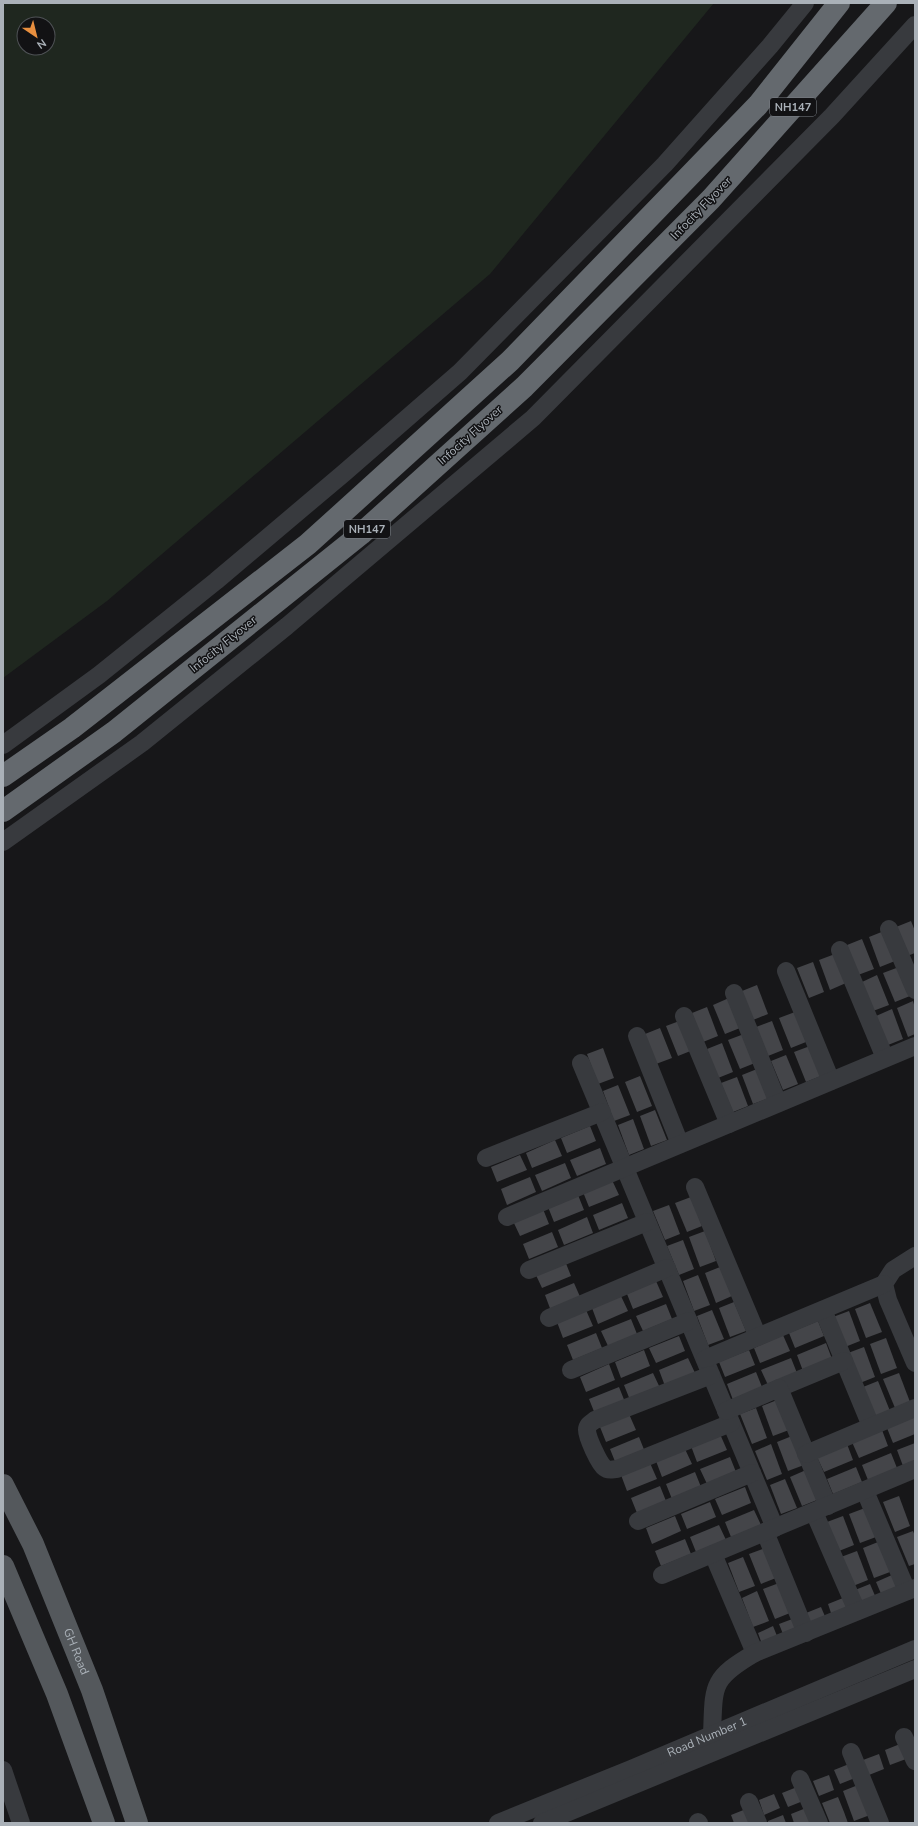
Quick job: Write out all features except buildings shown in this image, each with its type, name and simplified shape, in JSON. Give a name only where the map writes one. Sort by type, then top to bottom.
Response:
[{"type":"highway","name":"NH147","points":[[3,776],[72,728],[308,544],[510,361],[758,105],[839,3]]},
{"type":"highway","name":"Infocity Flyover","points":[[3,811],[114,732],[361,534],[524,387],[700,210],[886,3]]},
{"type":"main road","name":"GH Road","points":[[3,1486],[33,1544],[92,1690],[137,1823]]},
{"type":"main road","points":[[3,1566],[57,1694],[104,1823]]},
{"type":"street","points":[[3,746],[99,675],[216,581],[344,473],[460,372],[665,164],[770,46],[805,3]]},
{"type":"street","points":[[3,842],[142,743],[287,626],[533,418],[832,116],[915,25]]},
{"type":"street","points":[[889,929],[915,990]]},
{"type":"street","points":[[840,950],[885,1058]]},
{"type":"street","points":[[786,971],[831,1081]]},
{"type":"street","points":[[734,993],[778,1103]]},
{"type":"street","points":[[684,1016],[729,1124]]},
{"type":"street","points":[[637,1036],[680,1144]]},
{"type":"street","points":[[508,1216],[885,1058],[913,1052]]},
{"type":"street","points":[[581,1063],[752,1473],[806,1633]]},
{"type":"street","points":[[486,1158],[602,1112]]},
{"type":"street","points":[[696,1187],[758,1337]]},
{"type":"street","points":[[529,1270],[647,1222]]},
{"type":"street","points":[[844,1361],[779,1388],[729,1417],[617,1469],[608,1470],[604,1468],[587,1430],[589,1425],[595,1420],[708,1367],[758,1337],[884,1284],[893,1270],[915,1256]]},
{"type":"street","points":[[549,1318],[667,1268]]},
{"type":"street","points":[[884,1284],[888,1300],[915,1363]]},
{"type":"street","points":[[823,1310],[871,1426]]},
{"type":"street","points":[[571,1370],[689,1321]]},
{"type":"street","points":[[779,1388],[806,1454],[821,1509],[857,1611]]},
{"type":"street","points":[[806,1454],[915,1408]]},
{"type":"street","points":[[662,1575],[915,1469]]},
{"type":"street","points":[[638,1521],[752,1473]]},
{"type":"street","points":[[712,1735],[714,1694],[717,1685],[724,1674],[735,1665],[755,1653],[911,1590],[865,1491]]},
{"type":"street","points":[[713,1554],[755,1653]]},
{"type":"street","name":"Road Number 1","points":[[498,1823],[712,1735],[915,1648]]},
{"type":"street","name":"Road Number 1","points":[[542,1823],[915,1669]]},
{"type":"street","points":[[904,1737],[915,1761]]},
{"type":"street","points":[[851,1752],[880,1823]]},
{"type":"street","points":[[3,1770],[8,1802],[21,1823]]},
{"type":"street","points":[[800,1779],[819,1823]]},
{"type":"street","points":[[750,1802],[758,1823]]},
{"type":"shaded area","points":[[3,3],[714,3],[490,274],[107,601],[3,678]]}]
